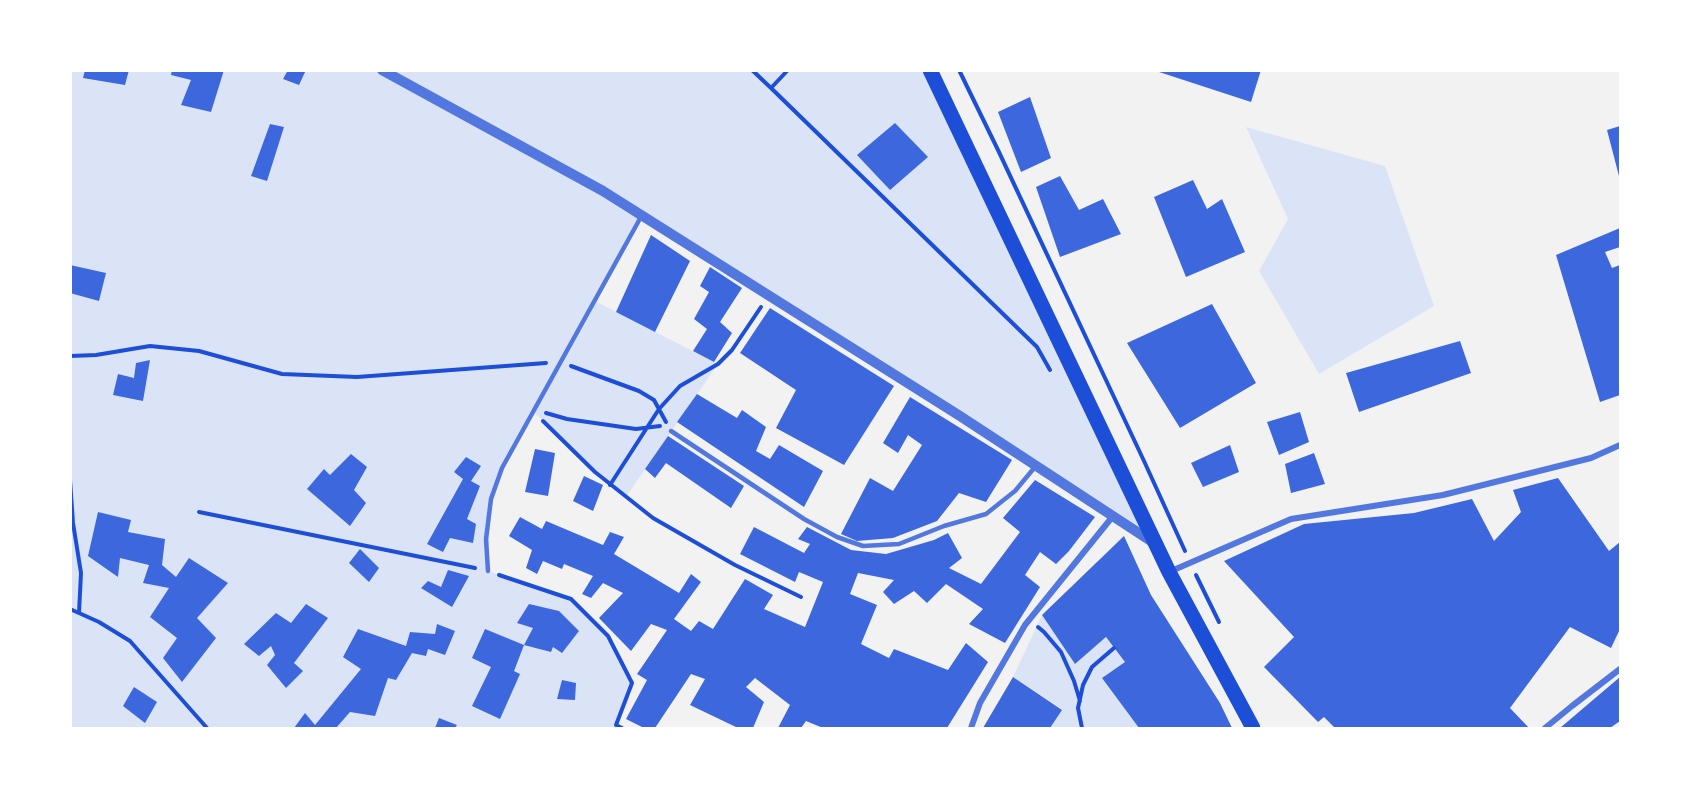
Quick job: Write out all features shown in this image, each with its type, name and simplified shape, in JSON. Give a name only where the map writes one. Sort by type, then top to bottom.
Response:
[{"type":"main road","points":[[930,70],[1169,572],[1253,729]]},
{"type":"street","points":[[382,70],[603,191],[1155,543]]},
{"type":"street","points":[[1169,572],[1291,519],[1443,495],[1591,458],[1620,446]]},
{"type":"street","points":[[971,729],[980,703],[1025,625],[1113,516]]},
{"type":"street","points":[[1545,729],[1620,669]]},
{"type":"lane","points":[[488,571],[486,539],[491,499],[502,468],[642,215]]},
{"type":"lane","points":[[671,431],[804,519],[837,537],[863,546],[899,544],[944,526],[986,514],[1015,491],[1036,466]]},
{"type":"path","points":[[752,70],[1037,347],[1054,376]]},
{"type":"path","points":[[771,88],[788,70]]},
{"type":"path","points":[[959,70],[1222,627]]},
{"type":"path","points":[[610,484],[659,409],[680,386],[718,364],[732,350],[769,295]]},
{"type":"path","points":[[70,356],[96,356],[150,346],[199,351],[282,374],[357,377],[561,362],[639,391],[654,400],[671,431]]},
{"type":"path","points":[[534,412],[636,429],[660,426],[671,431]]},
{"type":"path","points":[[534,412],[594,472],[653,518],[735,565],[801,597]]},
{"type":"path","points":[[70,480],[73,523],[81,573],[79,613]]},
{"type":"path","points":[[199,512],[488,571],[571,599],[608,636],[632,683],[616,725],[622,729]]},
{"type":"path","points":[[70,609],[99,622],[130,641],[207,729]]},
{"type":"path","points":[[1025,625],[1036,626],[1044,632],[1061,652],[1080,701]]},
{"type":"path","points":[[1082,729],[1078,708],[1083,685],[1092,667],[1114,648]]},
{"type":"shaded area","points":[[70,71],[930,71],[1155,543],[642,216],[595,301],[718,364],[626,497],[595,472],[534,412],[502,468],[491,499],[488,571],[571,599],[608,636],[632,683],[616,725],[622,728],[71,728]]},
{"type":"shaded area","points":[[1246,127],[1385,166],[1434,306],[1319,374],[1259,271],[1288,219]]},
{"type":"shaded area","points":[[1042,615],[1075,664],[1106,637],[1125,662],[1102,678],[1139,728],[1050,728],[1062,709],[1013,677]]},
{"type":"building","points":[[85,70],[129,70],[125,85],[83,78]]},
{"type":"building","points":[[172,70],[224,70],[211,112],[181,105],[191,80],[171,75]]},
{"type":"building","points":[[288,70],[306,70],[299,85],[283,79]]},
{"type":"building","points":[[1153,70],[1261,70],[1251,102]]},
{"type":"building","points":[[1030,97],[1051,158],[1021,172],[998,112]]},
{"type":"building","points":[[895,123],[928,157],[890,190],[857,155]]},
{"type":"building","points":[[270,124],[284,127],[267,181],[251,176]]},
{"type":"building","points":[[1620,126],[1620,180],[1607,130]]},
{"type":"building","points":[[1060,176],[1079,210],[1103,199],[1121,234],[1060,257],[1036,187]]},
{"type":"building","points":[[1193,180],[1207,209],[1222,199],[1245,252],[1186,277],[1154,197]]},
{"type":"building","points":[[1620,228],[1620,247],[1605,252],[1612,268],[1620,265],[1620,395],[1600,402],[1556,255]]},
{"type":"building","points":[[651,235],[690,261],[655,332],[616,312]]},
{"type":"building","points":[[70,265],[106,273],[99,301],[70,293]]},
{"type":"building","points":[[710,267],[742,288],[720,322],[732,333],[714,362],[693,351],[707,329],[694,319],[709,292],[700,286]]},
{"type":"building","points":[[1212,304],[1256,383],[1180,428],[1127,343]]},
{"type":"building","points":[[770,308],[894,386],[844,465],[776,428],[796,390],[740,353]]},
{"type":"building","points":[[1460,341],[1471,373],[1359,412],[1346,373]]},
{"type":"building","points":[[150,360],[143,401],[113,395],[118,374],[134,378],[136,363]]},
{"type":"building","points":[[697,394],[737,418],[742,410],[766,427],[756,451],[770,459],[779,445],[823,471],[804,507],[677,422]]},
{"type":"building","points":[[910,397],[1012,460],[986,502],[959,493],[937,521],[893,538],[857,541],[841,534],[870,478],[893,491],[922,445],[908,435],[898,453],[883,443]]},
{"type":"building","points":[[1300,412],[1309,442],[1279,455],[1267,422]]},
{"type":"building","points":[[668,436],[744,486],[731,508],[666,463],[655,478],[645,469]]},
{"type":"building","points":[[1230,445],[1239,472],[1203,487],[1191,463]]},
{"type":"building","points":[[535,449],[555,453],[548,496],[525,492]]},
{"type":"building","points":[[1314,453],[1325,484],[1291,493],[1285,464]]},
{"type":"building","points":[[351,454],[367,467],[354,490],[366,503],[350,526],[307,489],[324,469],[330,475]]},
{"type":"building","points":[[466,457],[481,466],[471,481],[480,486],[467,519],[476,524],[473,543],[450,538],[443,552],[427,544],[463,479],[454,472]]},
{"type":"building","points":[[584,476],[603,485],[593,511],[573,501]]},
{"type":"building","points":[[1558,478],[1609,551],[1620,542],[1620,629],[1611,648],[1570,627],[1510,708],[1529,728],[1335,728],[1324,717],[1318,722],[1264,667],[1294,637],[1224,561],[1304,524],[1414,513],[1472,499],[1494,541],[1521,512],[1513,490]]},
{"type":"building","points":[[1035,480],[1095,517],[1056,564],[1040,552],[1025,575],[1040,587],[1005,643],[969,624],[983,609],[946,584],[927,603],[914,591],[894,604],[883,592],[894,580],[858,573],[850,594],[877,605],[861,644],[889,658],[894,649],[948,670],[966,643],[988,662],[947,728],[823,728],[806,721],[801,728],[778,728],[790,705],[755,678],[746,687],[764,702],[753,728],[738,728],[690,705],[705,679],[691,674],[655,728],[644,728],[626,719],[647,680],[637,674],[667,630],[651,624],[631,651],[599,618],[623,593],[603,583],[591,598],[582,594],[593,576],[564,564],[562,569],[543,561],[537,574],[526,568],[532,550],[509,536],[520,517],[542,529],[546,521],[603,545],[610,532],[624,537],[614,554],[679,593],[691,574],[701,582],[674,619],[691,631],[699,621],[713,629],[745,579],[773,595],[764,609],[805,627],[823,582],[799,572],[795,582],[740,554],[754,527],[804,553],[810,544],[798,539],[807,527],[851,550],[886,554],[934,540],[948,533],[962,558],[949,568],[981,584],[1020,532],[1003,518]]},
{"type":"building","points":[[98,512],[131,520],[128,532],[165,539],[162,565],[176,577],[189,558],[228,583],[197,618],[216,638],[182,682],[163,658],[177,638],[150,617],[169,588],[143,583],[149,565],[120,558],[118,577],[88,556]]},
{"type":"building","points":[[1124,536],[1151,595],[1220,703],[1232,728],[1139,728],[1102,678],[1125,662],[1106,637],[1075,664],[1042,615]]},
{"type":"building","points":[[360,549],[379,568],[369,582],[349,563]]},
{"type":"building","points":[[448,570],[469,576],[452,607],[421,588],[428,581],[441,587]]},
{"type":"building","points":[[306,604],[328,618],[294,663],[303,671],[286,688],[267,665],[275,655],[271,646],[259,656],[244,644],[276,613],[291,623]]},
{"type":"building","points":[[529,604],[559,611],[579,631],[562,653],[553,647],[551,652],[524,645],[533,628],[517,623]]},
{"type":"building","points":[[437,624],[455,631],[445,655],[428,649],[426,656],[412,653],[396,680],[388,678],[375,716],[350,712],[336,728],[294,728],[305,713],[315,725],[361,669],[343,657],[358,629],[406,646],[410,632],[435,634]]},
{"type":"building","points":[[485,629],[524,645],[514,671],[520,674],[500,719],[472,706],[491,667],[472,658]]},
{"type":"building","points":[[1013,677],[1062,710],[1050,728],[983,728]]},
{"type":"building","points":[[1620,677],[1620,721],[1610,728],[1560,728]]},
{"type":"building","points":[[562,680],[576,683],[575,700],[557,699]]},
{"type":"building","points":[[134,687],[157,702],[145,723],[123,706]]},
{"type":"building","points":[[439,718],[457,725],[455,728],[435,728]]}]
